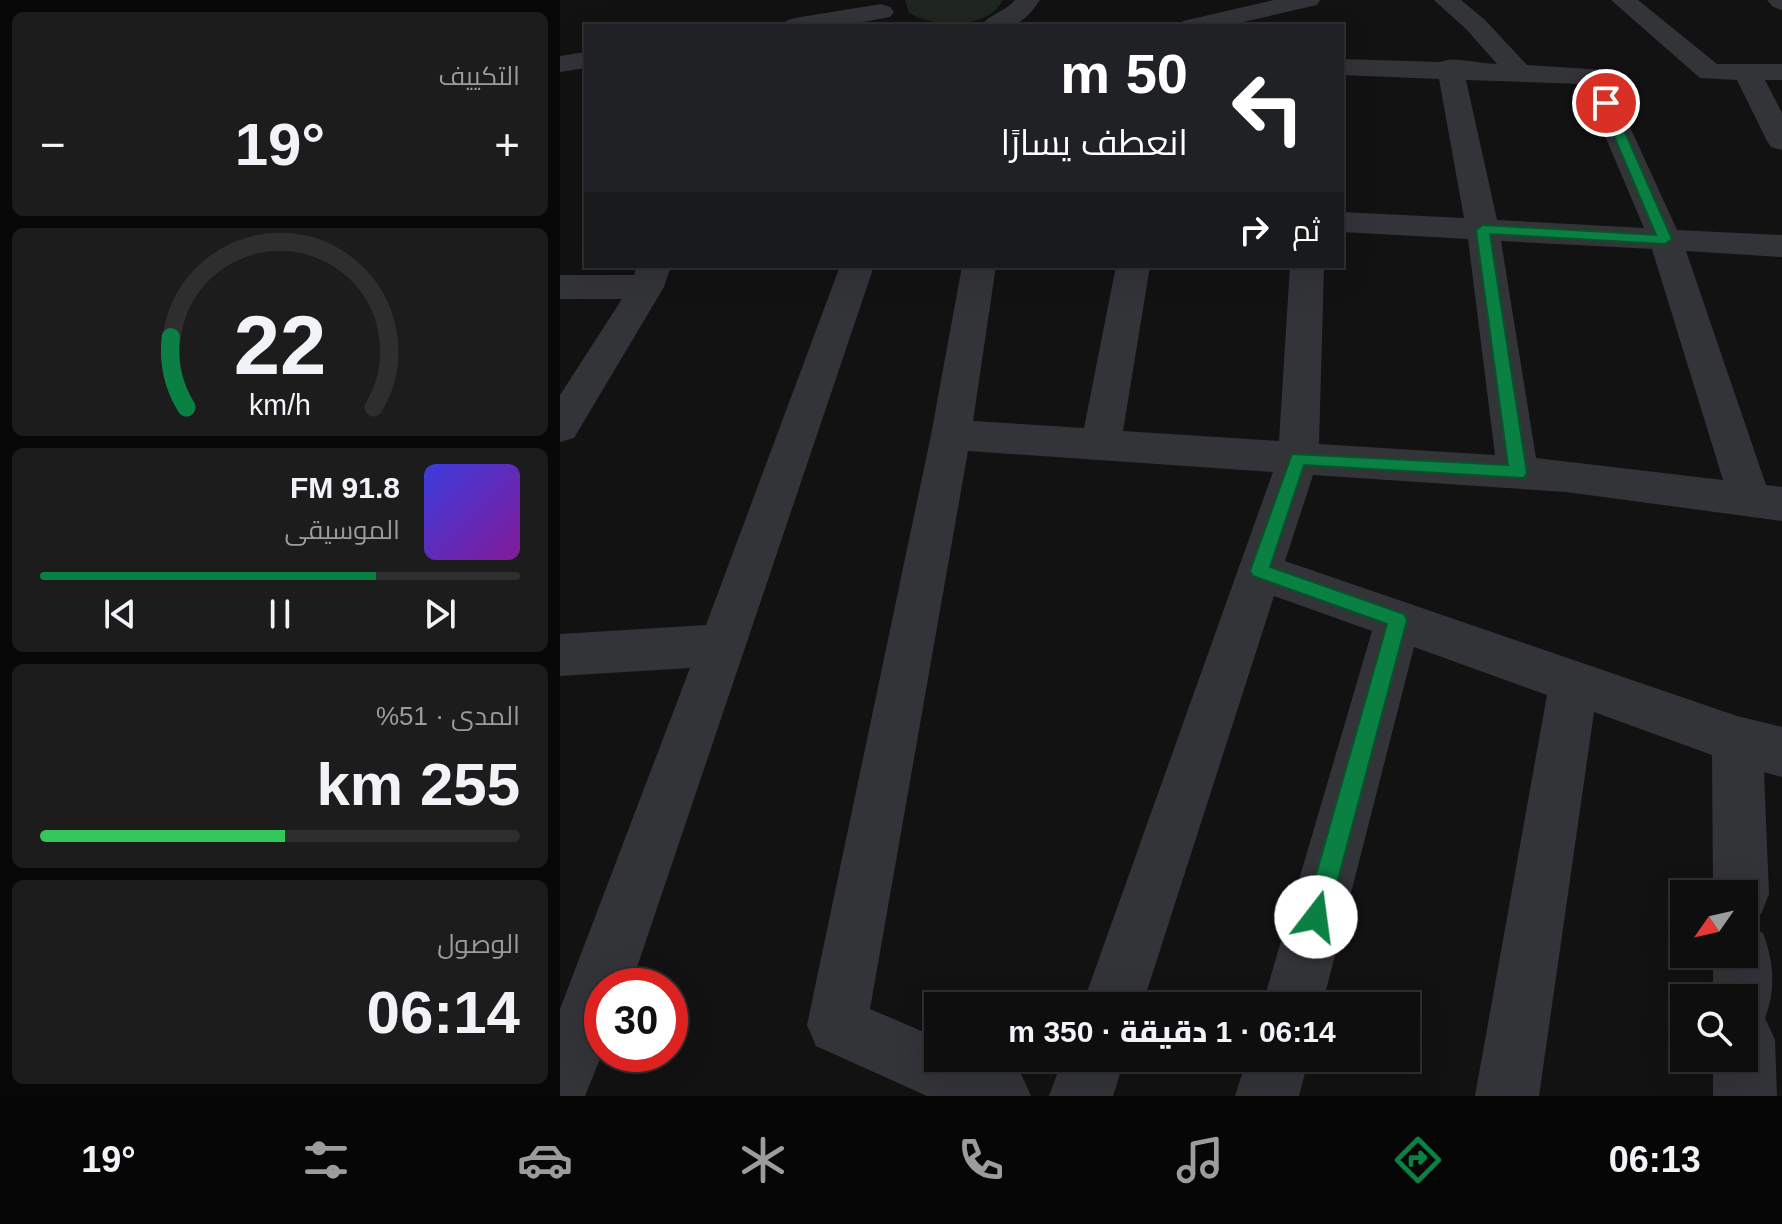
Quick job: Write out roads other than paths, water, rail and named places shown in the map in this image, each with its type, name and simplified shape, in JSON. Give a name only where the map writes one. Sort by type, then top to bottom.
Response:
[{"type":"street","points":[[998,24],[1015,16],[1028,0]]},
{"type":"street","points":[[1201,24],[1308,0]]},
{"type":"street","points":[[1446,0],[1476,25],[1521,75]]},
{"type":"street","points":[[1623,0],[1710,72],[1782,72]]},
{"type":"street","points":[[809,24],[887,13]]},
{"type":"street","points":[[560,64],[584,60]]},
{"type":"street","points":[[951,435],[1566,476],[1766,502],[1665,239],[1594,76],[1344,67]]},
{"type":"street","points":[[1451,70],[1483,230],[1518,473]]},
{"type":"street","points":[[1747,72],[1782,141]]},
{"type":"street","points":[[1344,222],[1782,246]]},
{"type":"street","points":[[560,1081],[601,985],[856,268]]},
{"type":"street","points":[[979,268],[951,435],[837,1025],[999,1096]]},
{"type":"street","points":[[1101,445],[1133,268]]},
{"type":"street","points":[[1117,992],[1298,458],[1307,268]]},
{"type":"street","points":[[560,287],[650,277]]},
{"type":"street","points":[[560,427],[650,277]]},
{"type":"street","points":[[1259,571],[1760,746],[1743,880]]},
{"type":"street","points":[[1296,992],[1398,620]]},
{"type":"street","points":[[560,655],[722,645]]},
{"type":"street","points":[[1507,1096],[1574,682]]},
{"type":"street","points":[[1081,1096],[1089,1072]]},
{"type":"street","points":[[1267,1096],[1274,1072]]},
{"type":"street","points":[[1745,1072],[1745,1096]]}]
